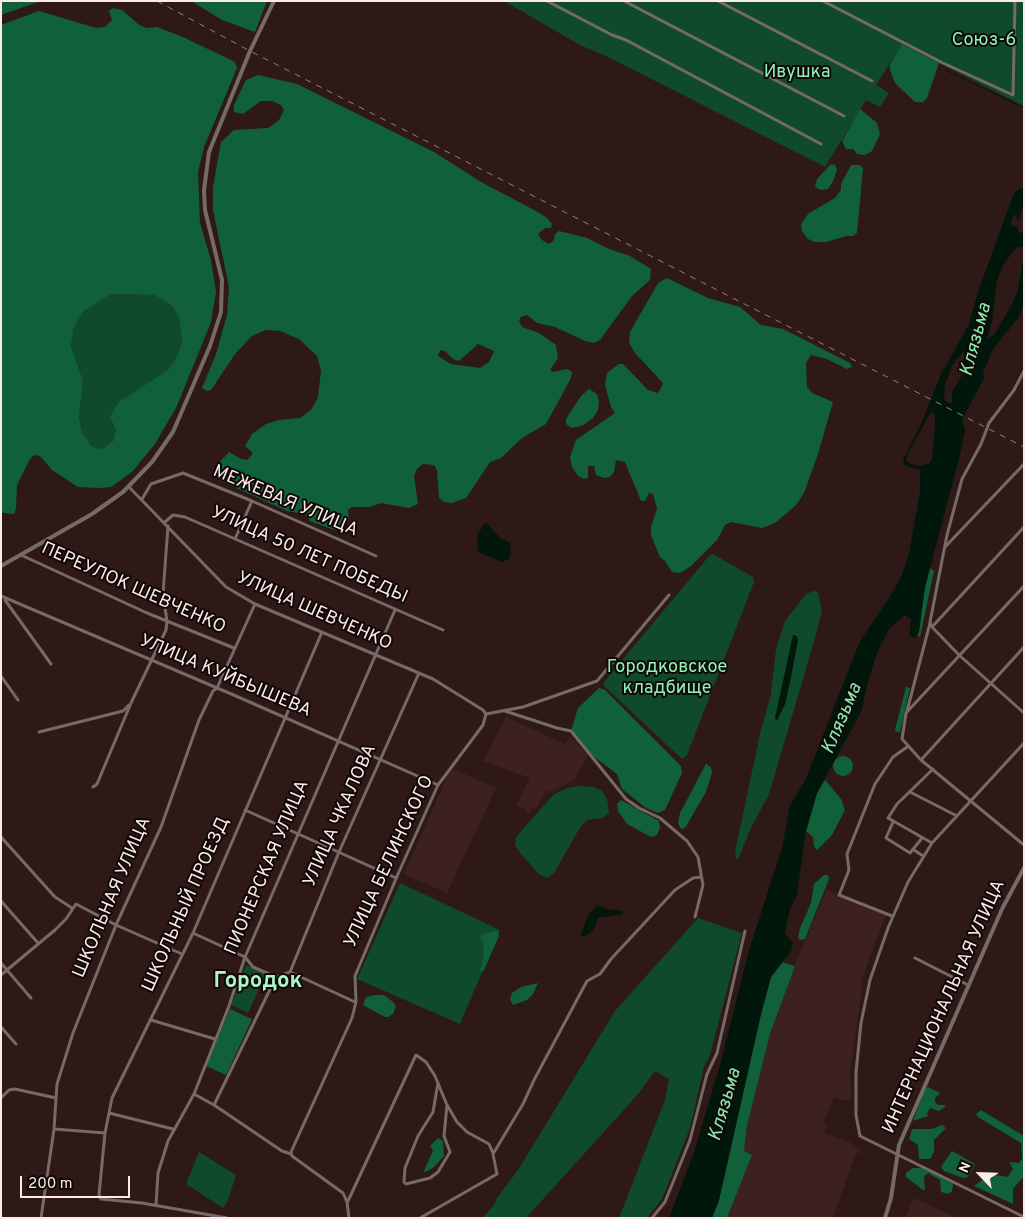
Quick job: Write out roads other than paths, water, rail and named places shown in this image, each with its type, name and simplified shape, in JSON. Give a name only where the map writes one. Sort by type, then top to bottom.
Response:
[{"type":"street","points":[[1,566],[92,514],[129,487],[152,462],[173,432],[217,328],[221,312],[222,280],[204,210],[205,171],[208,152],[274,1]]},
{"type":"street","points":[[547,1],[612,35],[626,40],[821,144]]},
{"type":"street","points":[[624,1],[844,116]]},
{"type":"street","points":[[718,1],[872,81]]},
{"type":"street","points":[[823,1],[943,63],[1013,95],[1015,1]]},
{"type":"street","points":[[1024,371],[1014,390],[989,422],[981,444],[962,479],[944,548],[930,622],[906,713],[902,738],[907,747],[921,760],[1024,845]]},
{"type":"street","points":[[944,548],[956,538],[1024,464]]},
{"type":"street","name":"МЕЖЕВАЯ УЛИЦА","points":[[142,500],[151,484],[183,473],[252,500],[376,556]]},
{"type":"street","name":"УЛИЦА ШЕВЧЕНКО","points":[[129,487],[226,587],[255,604],[420,673],[483,710],[486,714]]},
{"type":"street","points":[[235,539],[252,500]]},
{"type":"street","name":"УЛИЦА 50 ЛЕТ ПОБЕДЫ","points":[[165,522],[173,514],[180,515],[443,630]]},
{"type":"street","points":[[93,787],[97,784],[131,703],[166,630],[167,621],[163,594],[168,526]]},
{"type":"street","points":[[932,627],[1024,527]]},
{"type":"street","name":"ПЕРЕУЛОК ШЕВЧЕНКО","points":[[21,555],[65,577],[234,648]]},
{"type":"street","points":[[906,713],[1024,586]]},
{"type":"street","points":[[486,714],[505,711],[549,698],[597,680],[669,595]]},
{"type":"street","points":[[3,597],[51,664]]},
{"type":"street","name":"УЛИЦА КУЙБЫШЕВА","points":[[3,597],[285,717],[438,785]]},
{"type":"street","name":"ШКОЛЬНАЯ УЛИЦА","points":[[41,1218],[60,1071],[73,1033],[116,925],[161,827],[200,720],[255,604]]},
{"type":"street","name":"ПИОНЕРСКАЯ УЛИЦА","points":[[156,1205],[156,1187],[160,1163],[173,1129],[194,1094],[245,958],[337,740],[395,610]]},
{"type":"street","points":[[930,622],[932,627],[959,655],[1024,713]]},
{"type":"street","name":"ШКОЛЬНЫЙ ПРОЕЗД","points":[[156,1205],[100,1199],[104,1133],[112,1098],[193,933],[322,632]]},
{"type":"street","points":[[921,760],[1024,647]]},
{"type":"street","name":"УЛИЦА ЧКАЛОВА","points":[[290,972],[339,852],[420,673]]},
{"type":"street","points":[[1,676],[18,700]]},
{"type":"street","points":[[40,732],[123,711],[131,703]]},
{"type":"street","points":[[505,711],[571,731],[626,799],[639,808],[660,818],[687,841],[698,857],[703,885],[696,917]]},
{"type":"street","name":"УЛИЦА БЕЛИНСКОГО","points":[[291,1153],[352,1018],[356,1002],[355,976],[396,878],[438,785],[483,725],[486,714]]},
{"type":"street","points":[[1024,743],[932,843],[923,856],[892,916],[870,980],[861,1023],[856,1072],[856,1115],[860,1136],[1024,1217]]},
{"type":"street","points":[[892,916],[839,895],[849,870],[847,854],[874,784],[892,757],[907,747]]},
{"type":"street","points":[[932,843],[888,818],[891,812],[933,769]]},
{"type":"street","points":[[910,792],[957,816]]},
{"type":"street","points":[[245,810],[396,878]]},
{"type":"street","points":[[893,822],[886,838],[910,853],[922,838]]},
{"type":"street","points":[[1,837],[62,904],[72,908]]},
{"type":"street","points":[[914,850],[923,856]]},
{"type":"street","name":"ИНТЕРНАЦИОНАЛЬНАЯ УЛИЦА","points":[[885,1218],[891,1198],[898,1145],[1002,909],[1024,868]]},
{"type":"street","points":[[493,1154],[524,1104],[587,981],[600,974],[653,912],[675,890],[693,878],[701,877]]},
{"type":"street","points":[[1,901],[38,943]]},
{"type":"street","points":[[1,975],[66,920],[76,904],[82,905],[116,925],[182,954]]},
{"type":"street","points":[[652,1218],[665,1202],[690,1140],[707,1074],[717,1053],[745,931]]},
{"type":"street","points":[[193,933],[245,958],[253,967],[276,977],[290,972],[356,1002]]},
{"type":"street","points":[[915,958],[968,985]]},
{"type":"street","points":[[1,963],[31,998]]},
{"type":"street","points":[[214,1105],[276,977]]},
{"type":"street","points":[[151,1020],[215,1038]]},
{"type":"street","points":[[1,1027],[16,1044]]},
{"type":"street","points":[[347,1202],[416,1055],[426,1062],[457,1122],[467,1132],[489,1144],[497,1174],[420,1218]]},
{"type":"street","points":[[438,1083],[433,1112],[418,1136],[405,1168],[404,1182],[406,1184],[430,1178],[438,1172],[450,1152],[444,1136],[447,1105]]},
{"type":"street","points":[[1,1098],[10,1090],[15,1089],[56,1098]]},
{"type":"street","points":[[194,1094],[214,1105],[282,1151],[291,1153],[334,1184],[343,1193],[347,1202],[349,1218]]},
{"type":"street","points":[[109,1113],[173,1129]]},
{"type":"street","points":[[54,1129],[104,1133]]},
{"type":"street","points":[[156,1205],[227,1218]]},
{"type":"water","name":"Клязьма","points":[[1024,187],[1024,202],[1019,219],[1017,220],[1016,215],[1014,215],[1011,222],[1012,226],[1018,227],[1019,232],[1024,234],[1024,247],[1014,250],[1002,267],[997,281],[992,322],[987,339],[994,335],[1017,293],[1024,255],[1024,305],[1019,317],[993,349],[983,373],[984,378],[962,420],[965,430],[960,455],[925,587],[919,632],[914,638],[909,635],[911,619],[905,615],[889,629],[877,653],[867,685],[862,710],[817,793],[806,831],[797,895],[790,909],[785,933],[793,943],[791,951],[771,977],[719,1200],[712,1218],[669,1218],[694,1152],[720,1065],[749,950],[782,848],[790,805],[805,781],[860,641],[901,577],[909,554],[920,491],[920,470],[904,465],[903,460],[921,424],[941,374],[968,326],[979,289],[1014,193]],"holes":[[[964,350],[964,372],[952,392],[952,403],[949,403],[944,400],[945,385],[952,366]],[[931,412],[935,416],[932,460],[928,464],[920,466],[910,464],[906,460],[908,453]]]},
{"type":"water","points":[[485,523],[499,537],[510,543],[511,552],[509,559],[502,562],[478,552],[477,535]]},
{"type":"water","points":[[793,635],[797,636],[798,641],[785,704],[777,721],[775,718]]},
{"type":"water","points":[[598,905],[607,909],[623,911],[622,914],[598,918],[593,931],[583,937],[581,934],[588,915]]},
{"type":"waterway","points":[[944,69],[1024,108]]},
{"type":"railway","points":[[157,1],[250,51],[1024,447]]},
{"type":"district","name":"Городок","points":[[258,983]]},
{"type":"park label","name":"Союз-6","points":[[984,41]]},
{"type":"park label","name":"Ивушка","points":[[797,73]]},
{"type":"park label","name":"Городковское кладбище","points":[[667,678]]}]
